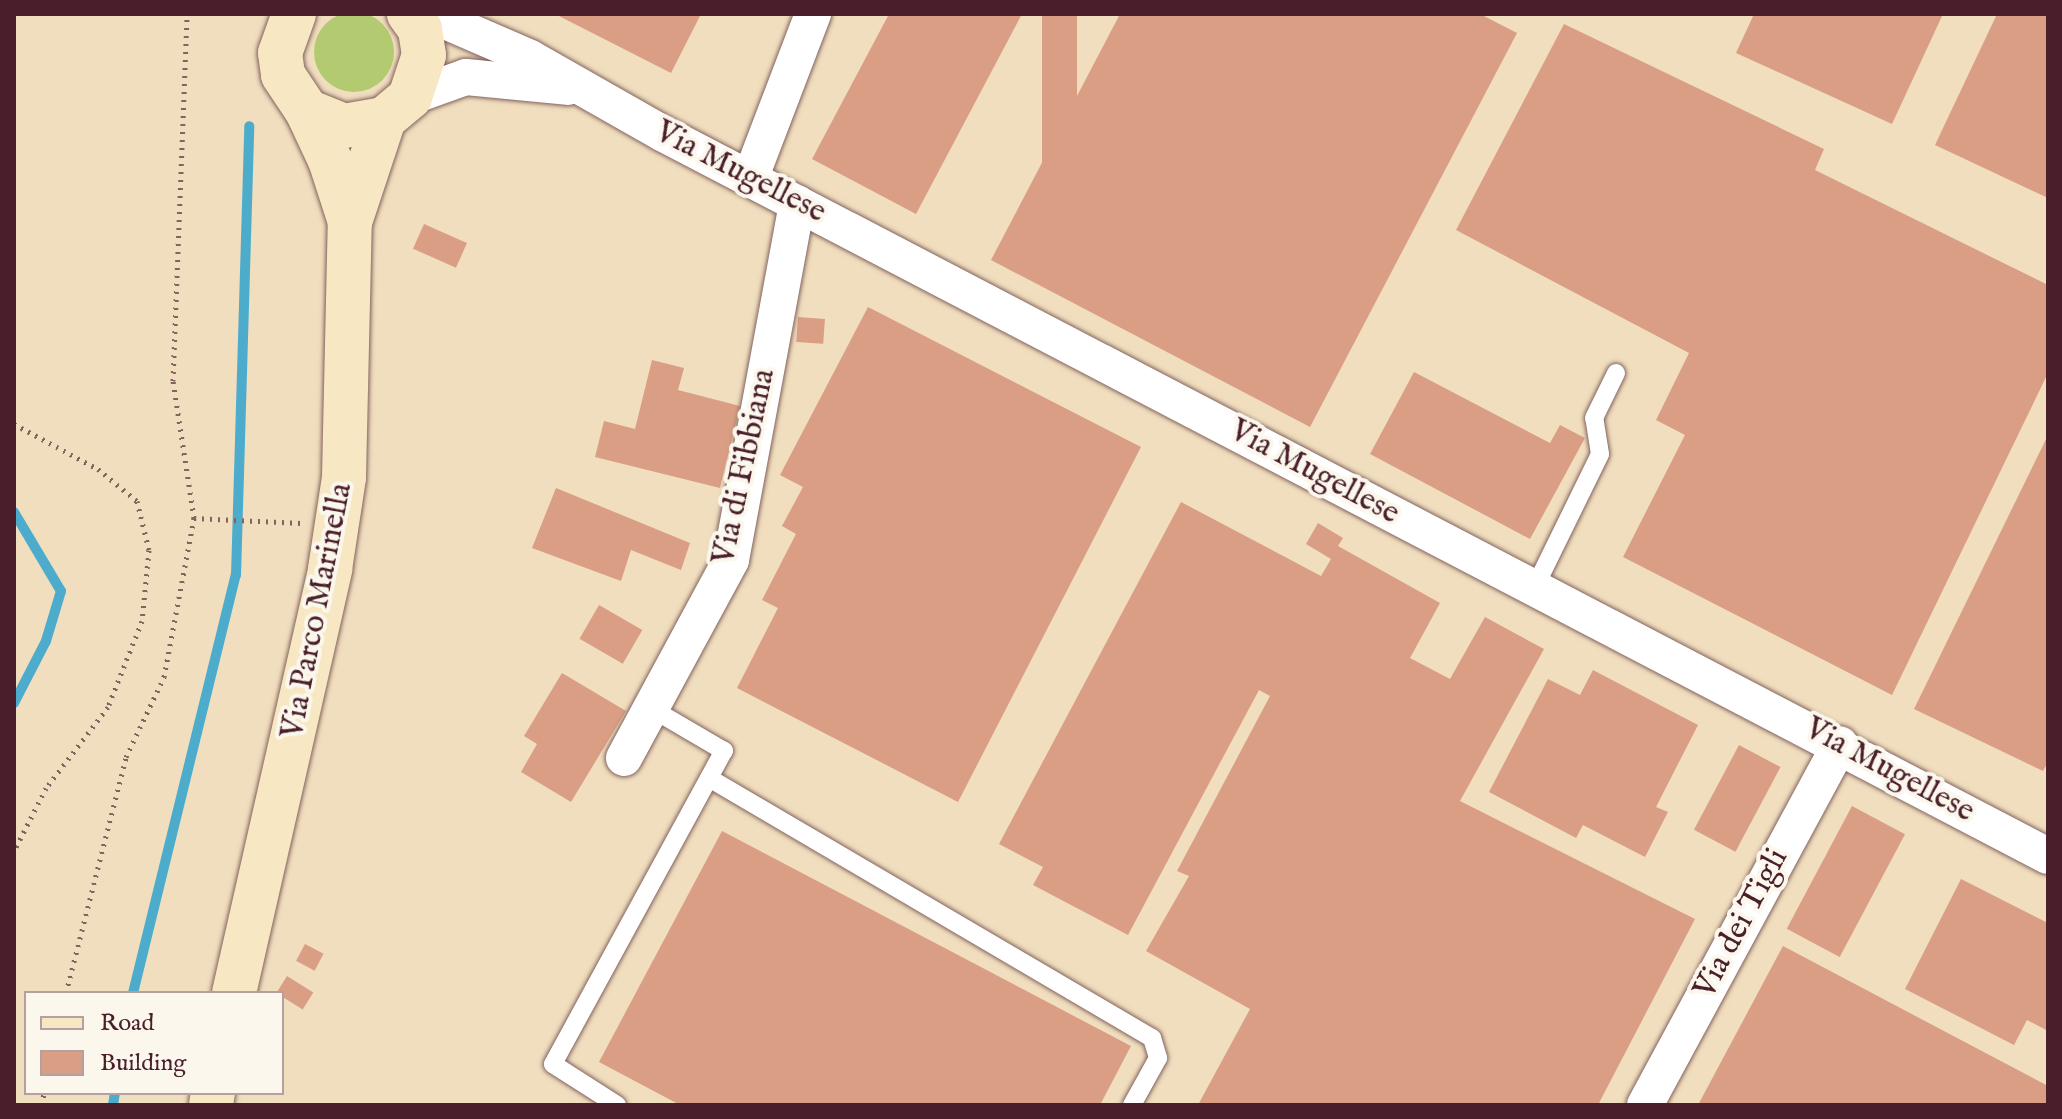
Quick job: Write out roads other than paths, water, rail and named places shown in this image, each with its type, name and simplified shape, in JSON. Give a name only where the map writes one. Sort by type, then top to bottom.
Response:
[{"type":"main road","name":"Via Parco Marinella","points":[[234,991],[313,662],[344,477],[350,222],[330,160],[307,111],[283,75],[280,53],[294,14]]},
{"type":"main road","name":"Via Parco Marinella","points":[[350,222],[397,108],[424,55],[420,29],[409,14]]},
{"type":"main road","points":[[307,111],[344,126],[397,108]]},
{"type":"street","name":"Via Mugellese","points":[[429,14],[530,58],[581,89],[750,179],[1534,589],[1840,744],[2048,856]]},
{"type":"street","points":[[750,179],[813,14]]},
{"type":"street","name":"Via Mugellese","points":[[397,108],[466,77],[581,89]]},
{"type":"street","name":"Via di Fibbiana","points":[[624,758],[731,560],[797,203]]},
{"type":"street","name":"Via dei Tigli","points":[[1645,1105],[1840,744]]},
{"type":"lane","points":[[1534,589],[1600,454],[1594,418],[1616,373]]},
{"type":"lane","points":[[617,1105],[553,1064],[724,751],[649,707]]},
{"type":"lane","points":[[709,778],[1152,1038],[1158,1058],[1132,1105]]},
{"type":"waterway","points":[[133,991],[236,575],[249,126]]},
{"type":"waterway","points":[[14,512],[61,591],[46,641],[14,703]]},
{"type":"waterway","points":[[113,1105],[115,1095]]}]
